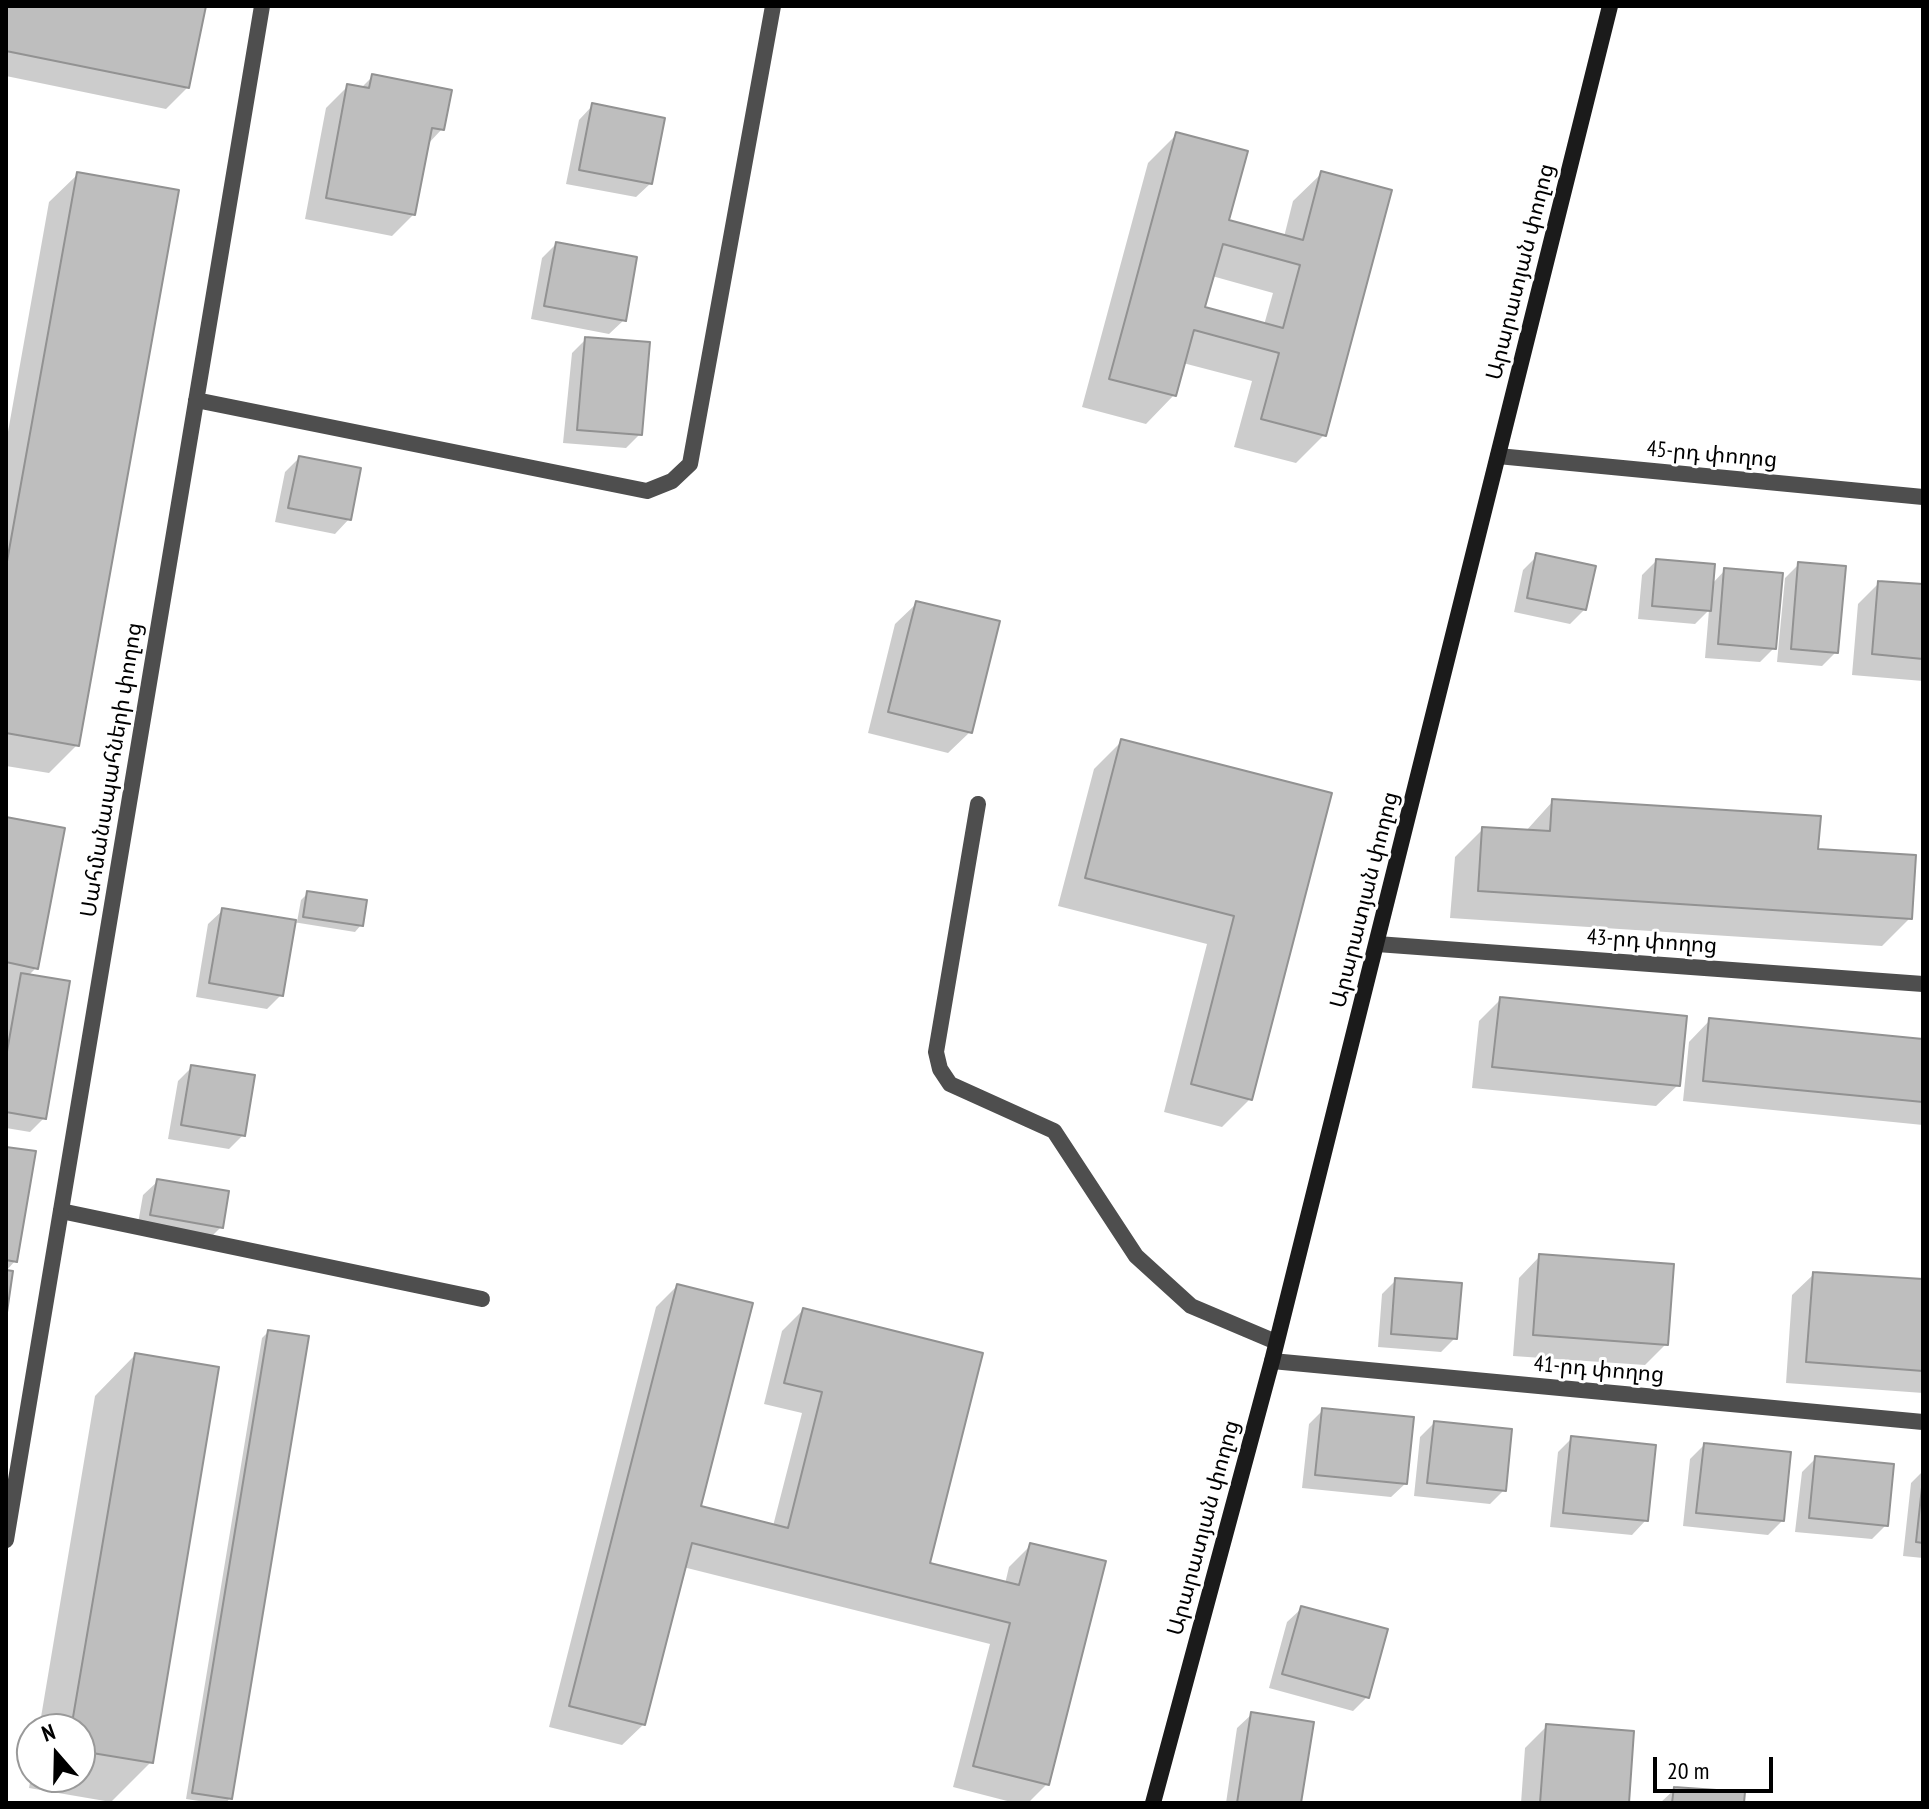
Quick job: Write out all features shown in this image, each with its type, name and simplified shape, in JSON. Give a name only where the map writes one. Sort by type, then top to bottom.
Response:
[{"type":"main road","name":"Արարատյան փողոց","points":[[1153,1803],[1272,1361],[1610,6]]},
{"type":"street","name":"Սահմանապահների փողոց","points":[[6,1540],[262,6]]},
{"type":"street","points":[[196,400],[647,491],[672,481],[690,464],[773,6]]},
{"type":"street","name":"45-րդ փողոց","points":[[1498,456],[1923,497]]},
{"type":"street","points":[[978,804],[936,1052],[940,1069],[950,1084],[1054,1131],[1136,1256],[1191,1306],[1276,1342]]},
{"type":"street","name":"43-րդ փողոց","points":[[1377,944],[1923,984]]},
{"type":"street","points":[[61,1211],[482,1299]]},
{"type":"street","name":"41-րդ փողոց","points":[[1272,1361],[1923,1422]]},
{"type":"building","points":[[6,6],[206,6],[189,88],[6,51]]},
{"type":"building","points":[[372,74],[452,90],[444,130],[432,128],[415,215],[326,198],[347,84],[369,88]]},
{"type":"building","points":[[592,103],[665,118],[652,184],[579,170]]},
{"type":"building","points":[[1176,132],[1248,151],[1229,220],[1303,240],[1321,171],[1392,190],[1326,436],[1261,419],[1279,353],[1194,330],[1176,396],[1109,379]],"holes":[[[1223,244],[1300,265],[1283,328],[1205,307]]]},
{"type":"building","points":[[77,172],[179,190],[79,746],[6,733],[6,567]]},
{"type":"building","points":[[556,242],[637,257],[626,321],[544,306]]},
{"type":"building","points":[[585,337],[650,342],[642,435],[577,430]]},
{"type":"building","points":[[299,456],[361,468],[351,520],[288,508]]},
{"type":"building","points":[[1536,553],[1596,566],[1586,610],[1527,598]]},
{"type":"building","points":[[1656,559],[1715,564],[1711,611],[1652,606]]},
{"type":"building","points":[[1798,562],[1846,566],[1838,653],[1791,649]]},
{"type":"building","points":[[1724,568],[1783,573],[1776,649],[1718,644]]},
{"type":"building","points":[[1878,581],[1923,584],[1923,659],[1872,654]]},
{"type":"building","points":[[916,601],[1000,621],[972,733],[888,712]]},
{"type":"building","points":[[1121,739],[1332,793],[1252,1100],[1191,1084],[1234,916],[1085,878]]},
{"type":"building","points":[[1552,799],[1821,816],[1818,849],[1916,855],[1912,919],[1478,891],[1482,827],[1550,831]]},
{"type":"building","points":[[6,817],[65,828],[38,969],[6,962]]},
{"type":"building","points":[[307,891],[367,900],[363,926],[303,917]]},
{"type":"building","points":[[222,908],[296,920],[283,996],[209,983]]},
{"type":"building","points":[[21,973],[70,981],[46,1119],[6,1112],[6,1057]]},
{"type":"building","points":[[1500,997],[1687,1016],[1680,1086],[1492,1067]]},
{"type":"building","points":[[1709,1018],[1923,1039],[1923,1102],[1703,1081]]},
{"type":"building","points":[[191,1065],[255,1075],[245,1136],[181,1125]]},
{"type":"building","points":[[6,1147],[36,1151],[17,1262],[6,1260]]},
{"type":"building","points":[[157,1179],[229,1191],[223,1228],[150,1215]]},
{"type":"building","points":[[1539,1254],[1674,1264],[1668,1345],[1533,1335]]},
{"type":"building","points":[[6,1270],[13,1271],[6,1319]]},
{"type":"building","points":[[1813,1272],[1923,1279],[1923,1371],[1806,1362]]},
{"type":"building","points":[[1395,1278],[1462,1283],[1457,1339],[1391,1334]]},
{"type":"building","points":[[677,1284],[753,1303],[701,1506],[788,1528],[822,1392],[784,1383],[803,1308],[983,1353],[930,1563],[1019,1585],[1030,1543],[1106,1561],[1049,1785],[973,1766],[1010,1623],[692,1543],[645,1725],[569,1706]]},
{"type":"building","points":[[268,1330],[309,1336],[232,1799],[192,1793]]},
{"type":"building","points":[[135,1353],[219,1367],[153,1763],[96,1754],[96,1713],[74,1713]]},
{"type":"building","points":[[1322,1408],[1414,1417],[1407,1484],[1315,1475]]},
{"type":"building","points":[[1434,1421],[1512,1429],[1506,1491],[1427,1483]]},
{"type":"building","points":[[1571,1436],[1656,1445],[1648,1521],[1563,1513]]},
{"type":"building","points":[[1704,1443],[1791,1452],[1784,1521],[1696,1513]]},
{"type":"building","points":[[1815,1456],[1894,1464],[1888,1526],[1809,1518]]},
{"type":"building","points":[[1923,1478],[1923,1543],[1916,1542]]},
{"type":"building","points":[[1301,1606],[1388,1629],[1369,1698],[1282,1674]]},
{"type":"building","points":[[1251,1712],[1314,1722],[1301,1803],[1237,1803]]},
{"type":"building","points":[[1546,1724],[1634,1731],[1629,1803],[1540,1803]]},
{"type":"building","points":[[1674,1787],[1745,1792],[1744,1803],[1672,1803]]}]
